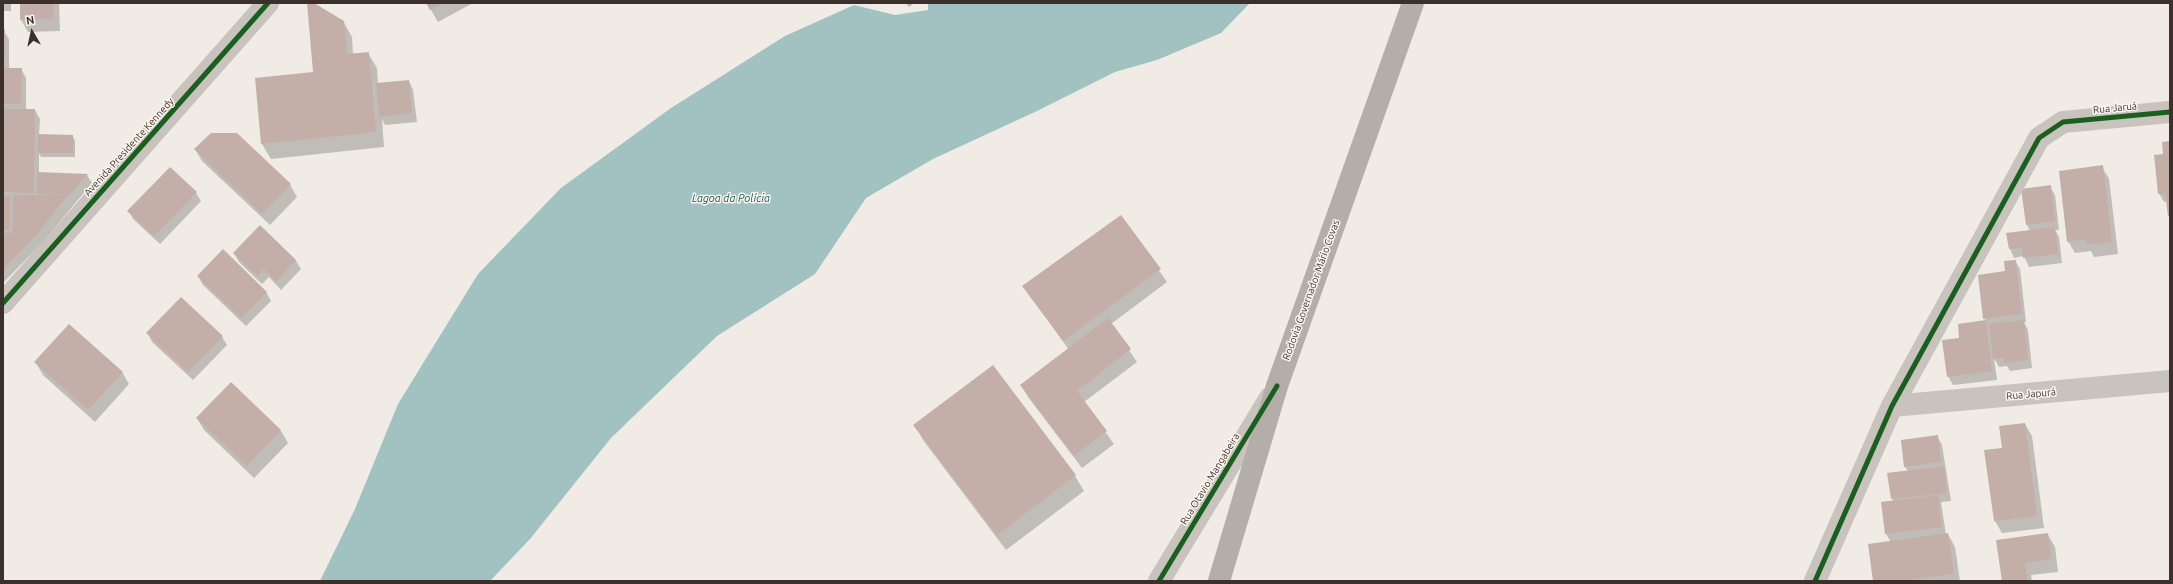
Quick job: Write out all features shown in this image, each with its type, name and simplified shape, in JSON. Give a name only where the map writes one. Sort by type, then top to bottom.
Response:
[{"type":"highway","name":"Rodovia Governador Mário Covas","points":[[1219,581],[1277,386],[1413,3]]},
{"type":"street","name":"Avenida Presidente Kennedy","points":[[3,303],[268,3]]},
{"type":"street","name":"Rua Jaruá","points":[[1892,406],[2040,138],[2062,122],[2170,112]]},
{"type":"street","name":"Rua Japurá","points":[[1892,406],[2170,381]]},
{"type":"street","name":"Rua Otavio Mangabeira","points":[[1159,581],[1277,386]]},
{"type":"street","points":[[1815,581],[1892,406]]},
{"type":"water","name":"Lagoa da Polícia","points":[[928,3],[1250,3],[1221,33],[1157,60],[1115,72],[1037,111],[933,159],[866,198],[815,274],[717,336],[611,438],[530,539],[490,581],[320,581],[355,509],[398,404],[478,274],[561,188],[671,108],[785,36],[854,5],[895,15],[928,10]]},
{"type":"building","points":[[20,3],[53,3],[53,19],[20,20]]},
{"type":"building","points":[[307,3],[314,3],[344,21],[347,54],[369,52],[376,132],[261,144],[255,78],[313,72]]},
{"type":"building","points":[[426,3],[443,3],[430,10]]},
{"type":"building","points":[[3,29],[5,29],[4,62],[3,62]]},
{"type":"building","points":[[3,68],[22,68],[21,104],[3,104]]},
{"type":"building","points":[[409,80],[412,113],[379,117],[376,83]]},
{"type":"building","points":[[3,109],[35,109],[34,193],[3,192]]},
{"type":"building","points":[[211,133],[237,133],[291,184],[262,214],[194,149]]},
{"type":"building","points":[[38,134],[73,135],[73,153],[38,153]]},
{"type":"building","points":[[2170,141],[2170,216],[2168,216],[2165,193],[2158,194],[2154,155],[2163,154],[2162,142]]},
{"type":"building","points":[[2103,165],[2112,242],[2086,245],[2086,239],[2067,242],[2059,171]]},
{"type":"building","points":[[170,167],[197,192],[154,236],[127,211]]},
{"type":"building","points":[[37,172],[88,174],[69,195],[37,194]]},
{"type":"building","points":[[2051,185],[2055,221],[2026,225],[2021,189]]},
{"type":"building","points":[[13,195],[68,195],[38,233],[3,270],[3,233],[12,233]]},
{"type":"building","points":[[3,196],[10,196],[10,230],[3,230]]},
{"type":"building","points":[[1121,215],[1161,269],[1063,341],[1022,286]]},
{"type":"building","points":[[260,225],[296,260],[276,282],[264,269],[257,276],[233,253]]},
{"type":"building","points":[[2055,227],[2058,254],[2023,258],[2022,248],[2009,249],[2006,233]]},
{"type":"building","points":[[223,249],[267,292],[241,318],[197,276]]},
{"type":"building","points":[[2016,260],[2022,314],[1983,319],[1978,275],[2005,271],[2004,261]]},
{"type":"building","points":[[181,297],[223,336],[188,372],[146,333]]},
{"type":"building","points":[[1108,318],[1131,349],[1077,391],[1107,431],[1074,456],[1020,385]]},
{"type":"building","points":[[1986,320],[1992,371],[1947,377],[1942,340],[1959,338],[1958,324]]},
{"type":"building","points":[[2024,320],[2028,360],[2004,363],[2004,358],[1993,359],[1989,324]]},
{"type":"building","points":[[69,324],[123,372],[88,410],[34,362]]},
{"type":"building","points":[[993,365],[1076,475],[997,535],[913,425]]},
{"type":"building","points":[[231,382],[281,430],[247,466],[196,418]]},
{"type":"building","points":[[2025,423],[2037,516],[1994,521],[1984,450],[2002,448],[1999,426]]},
{"type":"building","points":[[1938,435],[1941,462],[1904,467],[1901,440]]},
{"type":"building","points":[[1944,466],[1947,493],[1891,499],[1887,473]]},
{"type":"building","points":[[1938,495],[1942,527],[1885,534],[1881,502]]},
{"type":"building","points":[[1948,533],[1954,574],[1900,581],[1873,581],[1868,544]]},
{"type":"building","points":[[2048,533],[2051,559],[2025,563],[2028,581],[2002,581],[1996,540]]},
{"type":"cycle path","points":[[3,303],[268,3]]},
{"type":"cycle path","points":[[1815,581],[1892,406],[2039,138],[2063,122],[2170,112]]},
{"type":"cycle path","points":[[1159,581],[1277,386]]}]
